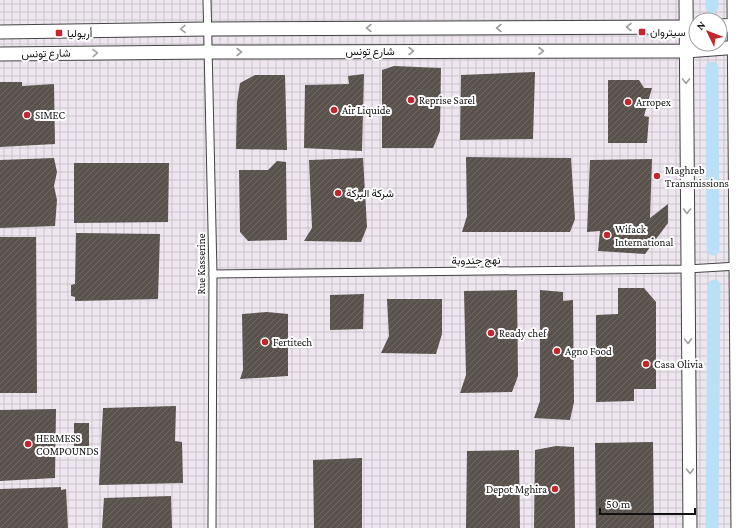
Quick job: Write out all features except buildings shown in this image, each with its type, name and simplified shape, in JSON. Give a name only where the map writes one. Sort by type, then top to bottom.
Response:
[{"type":"street","points":[[686,0],[688,12]]},
{"type":"street","points":[[734,0],[737,25],[738,528]]},
{"type":"street","name":"شارع تونس","points":[[0,32],[207,29],[688,27]]},
{"type":"street","points":[[688,41],[686,51],[690,528]]},
{"type":"street","name":"شارع تونس","points":[[0,54],[686,51],[737,47]]},
{"type":"lane","name":"Rue Kasserine","points":[[207,0],[213,274],[212,528]]},
{"type":"lane","name":"نهج جندوبة","points":[[213,274],[687,269],[738,266]]},
{"type":"shaded area","points":[[0,0],[740,0],[740,528],[0,528]]},
{"type":"waterway","points":[[712,0],[712,7]]},
{"type":"waterway","points":[[712,68],[713,249]]},
{"type":"waterway","points":[[712,528],[714,286]]},
{"type":"place","name":"سيتروان","points":[[642,32]]},
{"type":"place","name":"أريوليا","points":[[59,33]]},
{"type":"place","name":"Reprise Sarel","points":[[411,100]]},
{"type":"place","name":"Arropex","points":[[628,102]]},
{"type":"place","name":"Air Liquide","points":[[334,110]]},
{"type":"place","name":"SIMEC","points":[[27,115]]},
{"type":"place","name":"Maghreb Transmissions","points":[[657,176]]},
{"type":"place","name":"شركة البركة","points":[[338,193]]},
{"type":"place","name":"Wifack International","points":[[607,235]]},
{"type":"place","name":"Ready chef","points":[[491,333]]},
{"type":"place","name":"Fertitech","points":[[265,342]]},
{"type":"place","name":"Agno Food","points":[[557,351]]},
{"type":"place","name":"Casa Olivia","points":[[646,364]]},
{"type":"place","name":"HERMESS COMPOUNDS","points":[[28,444]]},
{"type":"place","name":"Depot Mghira","points":[[555,489]]}]
